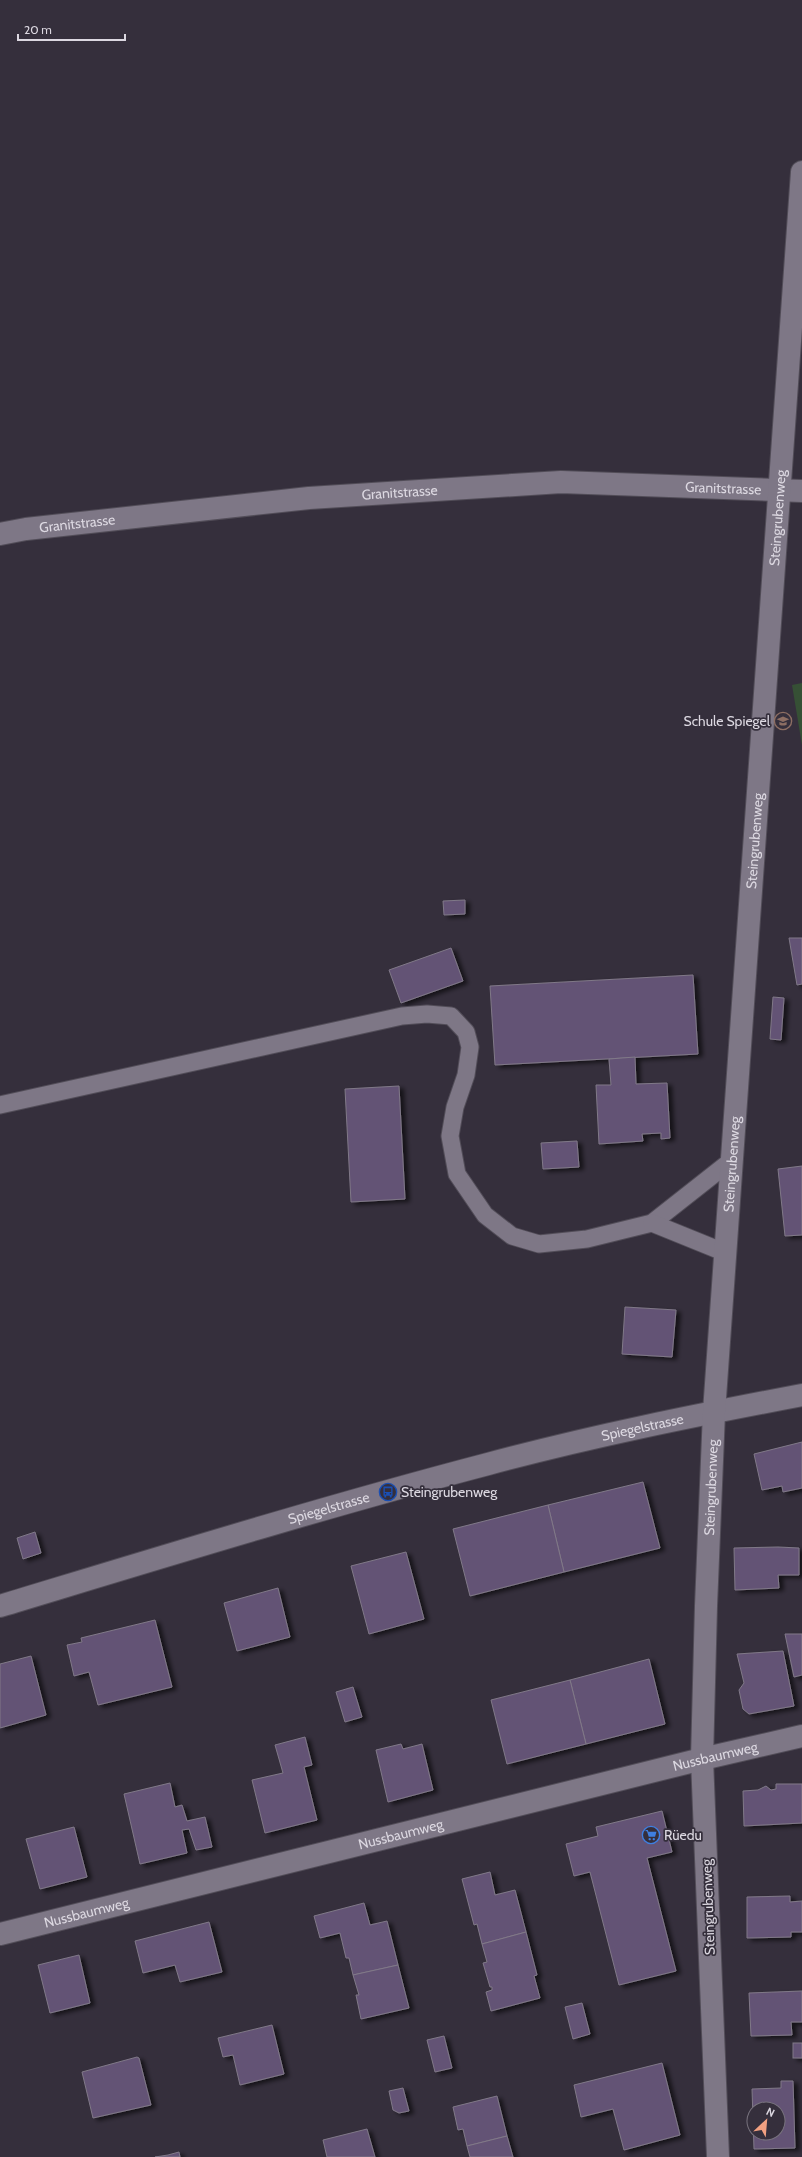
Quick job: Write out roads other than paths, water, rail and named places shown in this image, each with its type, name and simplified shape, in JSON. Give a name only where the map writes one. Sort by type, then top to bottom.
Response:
[{"type":"street","name":"Steingrubenweg","points":[[718,2157],[702,1759],[706,1606],[714,1412],[802,172]]},
{"type":"street","name":"Granitstrasse","points":[[0,534],[26,529],[309,498],[561,482],[802,491]]},
{"type":"street","name":"Spiegelstrasse","points":[[0,1606],[217,1540],[490,1463],[714,1412],[802,1395]]},
{"type":"street","name":"Nussbaumweg","points":[[0,1934],[702,1759],[802,1736]]},
{"type":"lane","points":[[0,1105],[402,1016],[427,1014],[451,1016],[466,1032],[470,1047],[466,1075],[455,1107],[450,1136],[457,1174],[485,1214],[512,1236],[539,1244],[587,1239],[652,1223],[732,1160]]},
{"type":"lane","points":[[652,1223],[726,1253]]},
{"type":"place","name":"Schule Spiegel","points":[[783,721]]},
{"type":"place","name":"Steingrubenweg","points":[[388,1492]]},
{"type":"place","name":"Rüedu","points":[[651,1835]]}]
